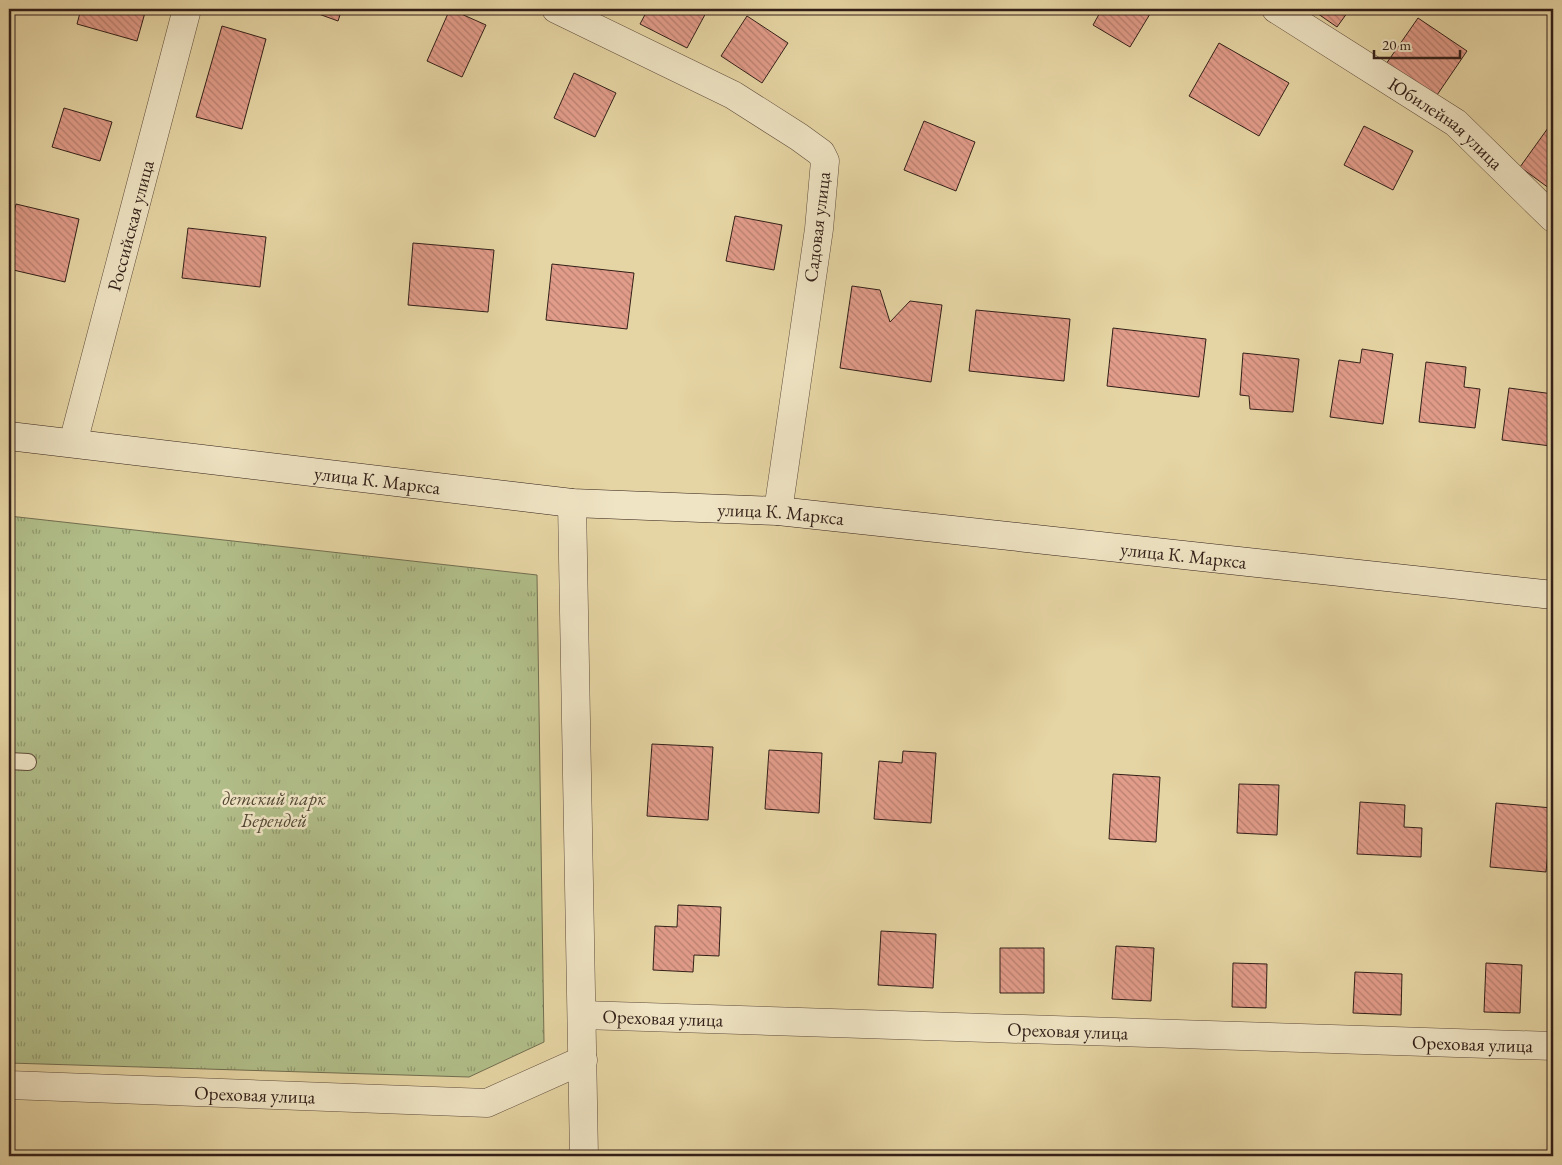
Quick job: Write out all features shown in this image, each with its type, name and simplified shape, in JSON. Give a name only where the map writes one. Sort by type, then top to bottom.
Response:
[{"type":"street","name":"Российская улица","points":[[73,443],[188,9]]},
{"type":"street","name":"Садовая улица","points":[[556,9],[733,95],[799,137],[821,153],[825,161],[819,229],[778,512]]},
{"type":"street","name":"Юбилейная улица","points":[[1276,9],[1456,123],[1553,218]]},
{"type":"street","name":"улица К. Маркса","points":[[9,436],[572,503],[778,512],[1553,595]]},
{"type":"street","points":[[572,503],[584,1156]]},
{"type":"street","name":"Ореховая улица","points":[[582,1015],[1553,1046]]},
{"type":"street","name":"Ореховая улица","points":[[9,1085],[487,1103],[583,1060]]},
{"type":"lane","points":[[9,761],[28,762]]},
{"type":"green space","name":"детский парк Берендей","points":[[9,516],[537,575],[544,1042],[469,1077],[9,1063]]},
{"type":"building","points":[[81,9],[146,9],[137,41],[77,24]]},
{"type":"building","points":[[305,9],[342,9],[338,21]]},
{"type":"building","points":[[450,9],[486,25],[462,77],[427,61]]},
{"type":"building","points":[[648,9],[708,9],[687,48],[640,24]]},
{"type":"building","points":[[1102,9],[1153,9],[1130,47],[1093,25]]},
{"type":"building","points":[[1311,9],[1350,9],[1337,27]]},
{"type":"building","points":[[747,16],[788,43],[762,83],[721,56]]},
{"type":"building","points":[[1418,18],[1467,51],[1435,98],[1386,64]]},
{"type":"building","points":[[222,26],[266,39],[242,129],[196,117]]},
{"type":"building","points":[[1219,43],[1289,83],[1259,136],[1189,96]]},
{"type":"building","points":[[574,73],[616,93],[595,137],[554,118]]},
{"type":"building","points":[[64,108],[112,122],[100,161],[52,147]]},
{"type":"building","points":[[924,121],[975,142],[956,191],[904,170]]},
{"type":"building","points":[[1553,121],[1553,191],[1520,167]]},
{"type":"building","points":[[1364,126],[1413,151],[1393,190],[1344,165]]},
{"type":"building","points":[[16,204],[79,219],[65,282],[9,269],[9,237]]},
{"type":"building","points":[[735,216],[782,225],[774,270],[726,261]]},
{"type":"building","points":[[188,228],[266,237],[260,287],[182,278]]},
{"type":"building","points":[[413,243],[494,250],[488,312],[408,305]]},
{"type":"building","points":[[552,264],[634,273],[627,329],[546,320]]},
{"type":"building","points":[[852,286],[880,290],[890,322],[910,301],[942,305],[931,382],[840,368]]},
{"type":"building","points":[[976,310],[1070,319],[1064,381],[969,371]]},
{"type":"building","points":[[1113,328],[1206,339],[1199,397],[1107,386]]},
{"type":"building","points":[[1362,349],[1393,354],[1383,424],[1330,417],[1339,360],[1360,363]]},
{"type":"building","points":[[1243,353],[1299,359],[1293,412],[1250,409],[1249,396],[1240,395]]},
{"type":"building","points":[[1426,362],[1466,367],[1464,387],[1480,389],[1475,428],[1419,422]]},
{"type":"building","points":[[1509,388],[1553,394],[1551,446],[1502,440]]},
{"type":"building","points":[[652,744],[713,747],[708,820],[647,816]]},
{"type":"building","points":[[769,750],[822,753],[819,813],[765,809]]},
{"type":"building","points":[[903,751],[936,753],[931,823],[874,819],[879,761],[902,763]]},
{"type":"building","points":[[1113,774],[1160,777],[1156,842],[1109,839]]},
{"type":"building","points":[[1239,784],[1279,785],[1277,835],[1237,833]]},
{"type":"building","points":[[1360,802],[1405,805],[1404,827],[1422,828],[1421,857],[1357,854]]},
{"type":"building","points":[[1496,803],[1552,808],[1546,872],[1490,867]]},
{"type":"building","points":[[678,905],[721,907],[719,956],[694,955],[693,972],[653,970],[655,926],[677,927]]},
{"type":"building","points":[[881,931],[936,934],[933,988],[878,985]]},
{"type":"building","points":[[1116,946],[1154,948],[1151,1001],[1112,999]]},
{"type":"building","points":[[1000,948],[1044,948],[1044,993],[1000,993]]},
{"type":"building","points":[[1233,963],[1267,964],[1266,1008],[1232,1007]]},
{"type":"building","points":[[1486,963],[1522,965],[1520,1013],[1484,1012]]},
{"type":"building","points":[[1355,972],[1402,974],[1401,1015],[1353,1013]]}]
